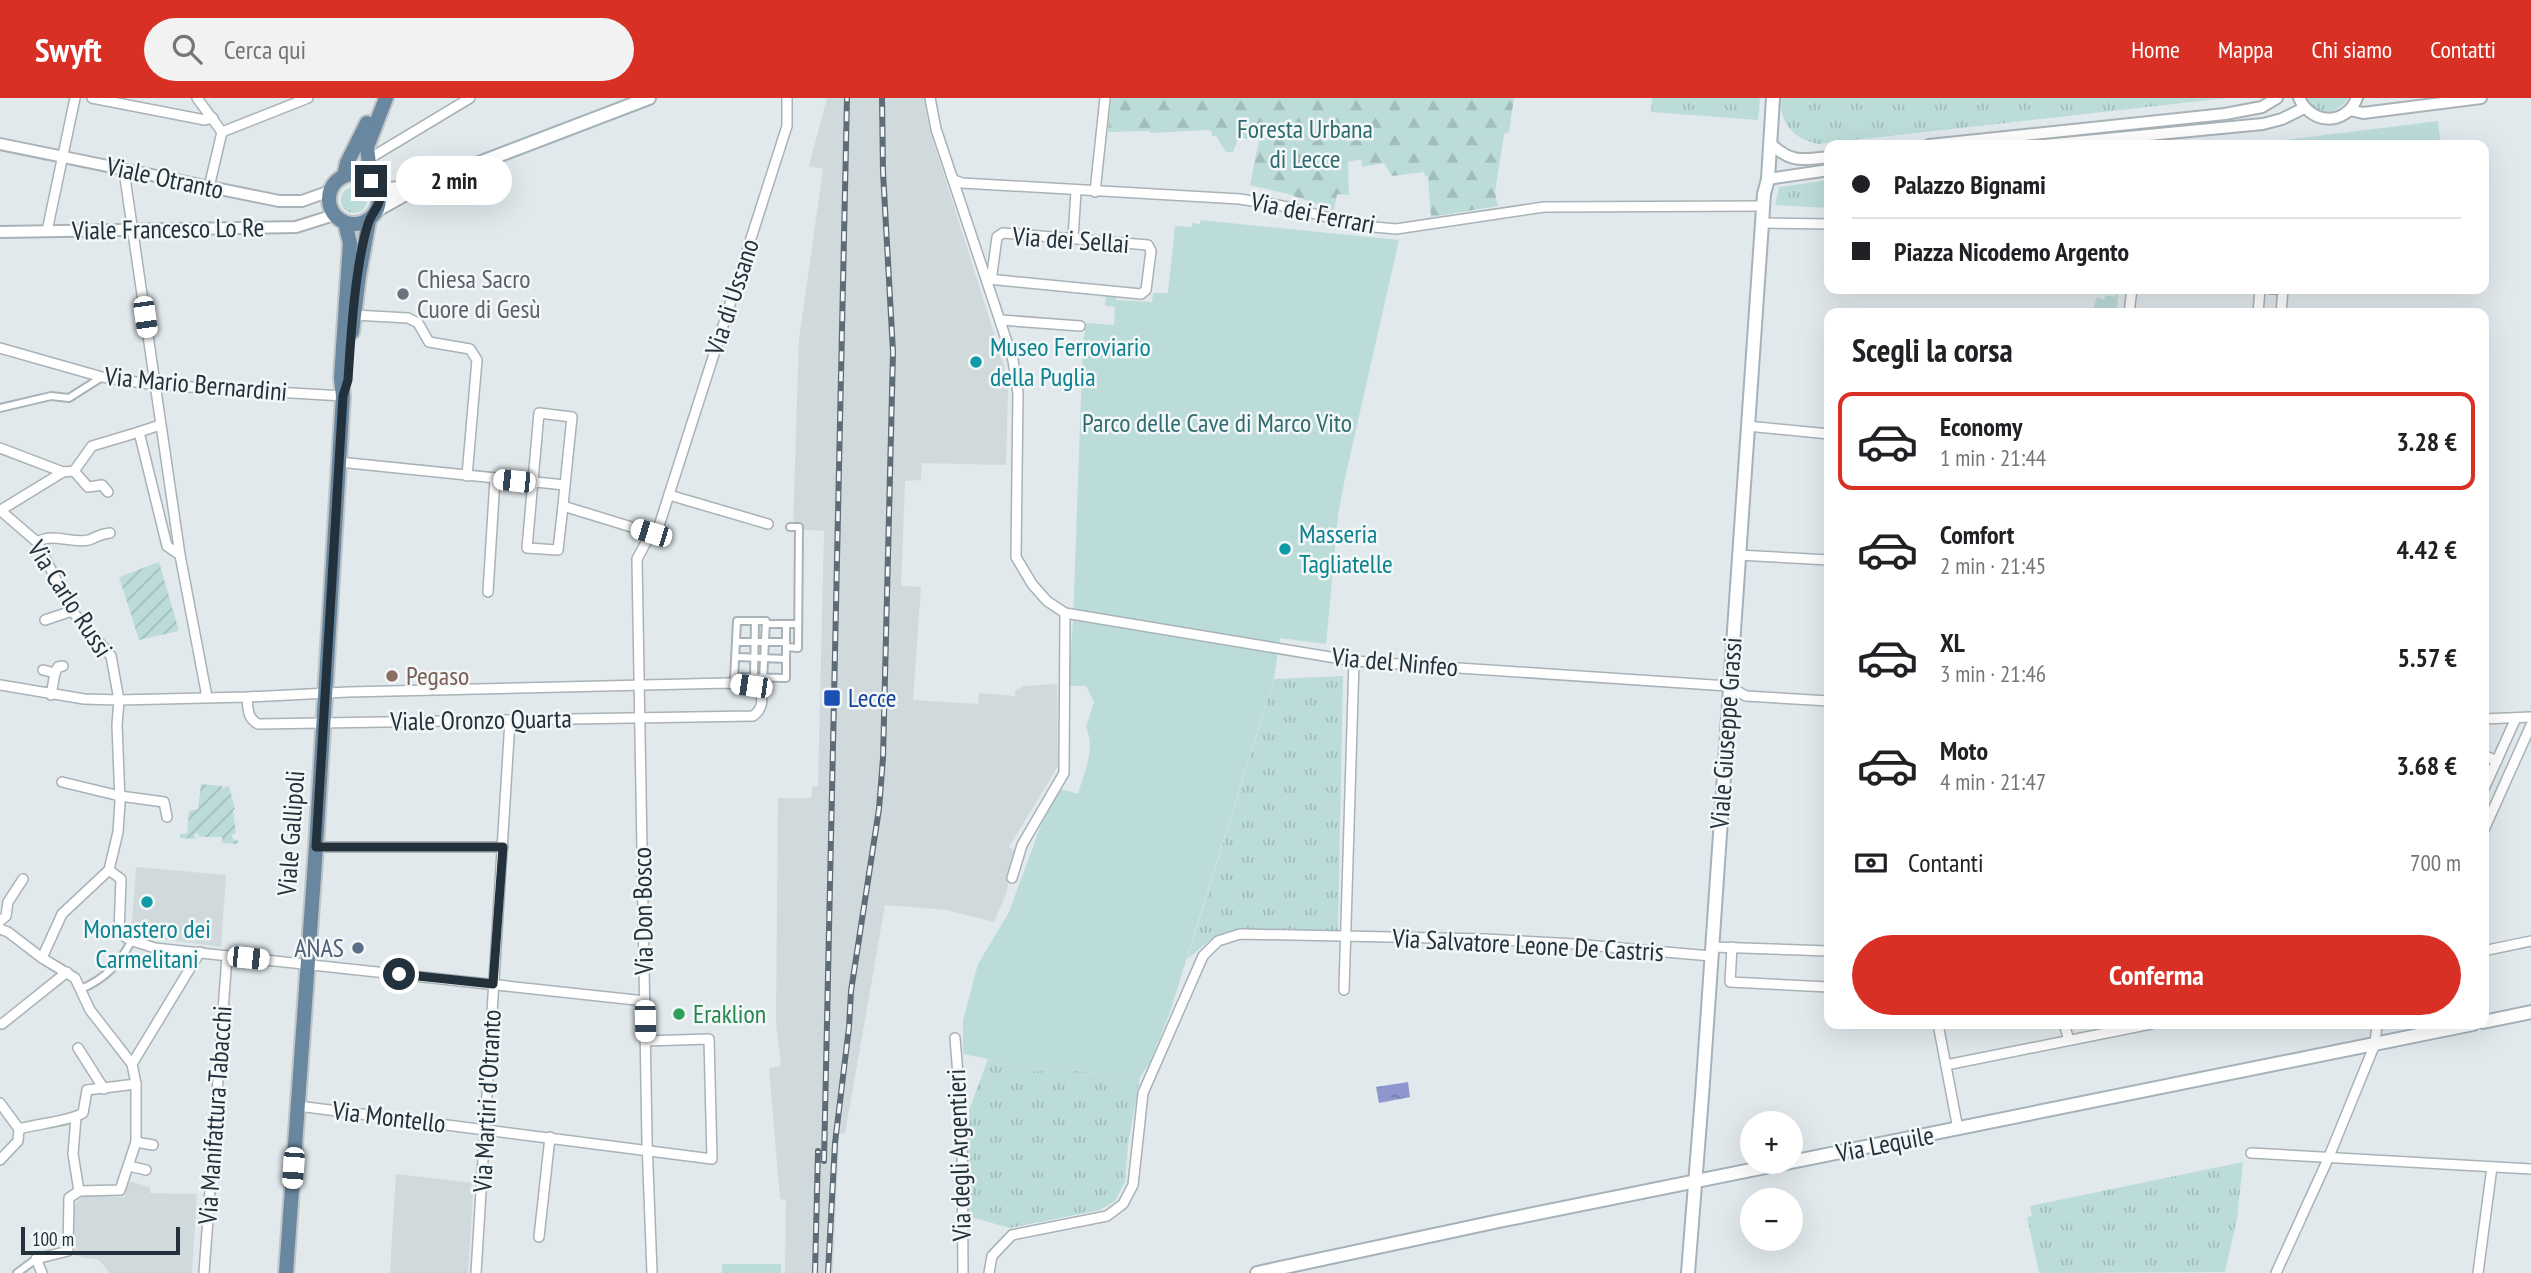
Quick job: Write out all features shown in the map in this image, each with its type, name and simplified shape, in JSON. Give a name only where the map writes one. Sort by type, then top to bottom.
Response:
[{"type":"main road","points":[[345,176],[347,163],[378,98]]},
{"type":"main road","points":[[373,215],[380,200],[367,160],[366,148],[386,98]]},
{"type":"main road","points":[[424,184],[357,225],[339,219],[330,208],[330,191],[335,182],[345,176],[363,176],[374,186],[388,191],[424,184],[649,98]]},
{"type":"main road","name":"Viale Giuseppe Grassi","points":[[1688,1273],[1762,223],[1763,200],[1760,183],[1766,98]]},
{"type":"main road","name":"Viale Giuseppe Grassi","points":[[1763,200],[1769,179],[1773,98]]},
{"type":"main road","name":"Viale Gallipoli","points":[[343,396],[348,380],[354,315],[373,215]]},
{"type":"main road","name":"Viale Gallipoli","points":[[286,1273],[316,847],[343,396],[341,378],[350,243],[339,219]]},
{"type":"main road","points":[[2489,1021],[2531,1012]]},
{"type":"main road","name":"Via Lequile","points":[[1257,1273],[2448,1029]]},
{"type":"street","points":[[47,231],[75,98]]},
{"type":"street","points":[[92,98],[205,120],[213,118]]},
{"type":"street","points":[[197,98],[222,132],[209,187]]},
{"type":"street","points":[[222,132],[308,98]]},
{"type":"street","points":[[367,160],[470,98]]},
{"type":"street","name":"Via di Ussano","points":[[639,684],[637,559],[651,533],[658,529],[787,126],[787,98]]},
{"type":"street","points":[[930,98],[950,174],[988,279],[1013,360],[1018,393],[1016,557],[1032,584],[1047,601],[1065,613],[1064,773],[1022,845],[1012,878]]},
{"type":"street","points":[[1096,192],[1105,98]]},
{"type":"street","points":[[1977,140],[2235,113],[2262,107],[2277,98]]},
{"type":"street","points":[[2096,140],[2263,124],[2282,118],[2301,103],[2311,115],[2321,119],[2341,116],[2350,110],[2357,98]]},
{"type":"street","points":[[2350,110],[2364,113],[2481,98]]},
{"type":"street","name":"Viale Otranto","points":[[0,144],[124,171],[292,202],[315,198],[330,191]]},
{"type":"street","points":[[1770,144],[1783,156],[1802,160],[1824,158]]},
{"type":"street","points":[[0,685],[84,699],[207,697],[180,555],[124,171]]},
{"type":"street","points":[[1769,179],[1824,171]]},
{"type":"street","name":"Via dei Ferrari","points":[[950,174],[954,180],[962,183],[1240,199],[1283,206],[1363,226],[1396,229],[1544,207],[1763,200]]},
{"type":"street","points":[[1073,239],[1076,191]]},
{"type":"street","name":"Viale Francesco Lo Re","points":[[0,232],[296,227],[339,219]]},
{"type":"street","points":[[1762,223],[1824,224]]},
{"type":"street","name":"Via dei Sellai","points":[[1003,233],[1147,245],[1151,251],[1146,290],[1141,294],[988,279],[992,274],[997,237],[1003,233]]},
{"type":"street","points":[[354,315],[408,318],[418,323],[429,342],[470,349],[477,360],[467,476]]},
{"type":"street","points":[[1001,320],[1080,326]]},
{"type":"street","name":"Via Mario Bernardini","points":[[0,348],[102,377],[156,385],[343,396]]},
{"type":"street","points":[[0,408],[51,396],[69,398],[102,377]]},
{"type":"street","points":[[539,413],[572,417],[565,485],[558,550],[527,548],[539,413]]},
{"type":"street","points":[[0,448],[62,472],[74,471],[92,446],[160,425]]},
{"type":"street","points":[[1747,426],[1824,434]]},
{"type":"street","points":[[138,432],[167,546],[180,555]]},
{"type":"street","points":[[339,462],[565,485]]},
{"type":"street","points":[[74,471],[88,487],[102,485],[108,492]]},
{"type":"street","points":[[0,510],[62,472]]},
{"type":"street","points":[[488,592],[495,479]]},
{"type":"street","points":[[669,495],[768,524]]},
{"type":"street","points":[[563,506],[651,533]]},
{"type":"street","name":"Via Carlo Russi","points":[[0,510],[37,542],[72,611],[111,656],[119,700],[117,725],[120,796],[118,832],[109,870]]},
{"type":"street","points":[[736,642],[765,642],[798,648],[799,527],[790,527]]},
{"type":"street","points":[[37,542],[46,537],[90,540],[99,534],[110,533]]},
{"type":"street","points":[[1738,555],[1824,560]]},
{"type":"street","points":[[45,620],[72,611]]},
{"type":"street","name":"Via del Ninfeo","points":[[1065,613],[1354,661],[1728,686],[1746,696],[1824,701]]},
{"type":"street","points":[[786,624],[786,678],[754,677],[732,681],[737,621],[798,624]]},
{"type":"street","points":[[754,677],[755,621]]},
{"type":"street","points":[[758,688],[764,677],[766,624]]},
{"type":"street","points":[[736,656],[786,659]]},
{"type":"street","points":[[1344,990],[1354,661]]},
{"type":"street","points":[[51,695],[55,673],[58,667],[63,666]]},
{"type":"street","points":[[43,670],[55,673]]},
{"type":"street","name":"Viale Oronzo Quarta","points":[[207,697],[732,681],[758,688],[761,705],[754,716],[258,724],[252,721],[249,715],[247,697]]},
{"type":"street","points":[[639,684],[639,716]]},
{"type":"street","name":"Via Don Bosco","points":[[639,716],[652,1273]]},
{"type":"street","points":[[2489,719],[2531,717]]},
{"type":"street","points":[[2489,778],[2516,718]]},
{"type":"street","name":"Via Martiri d'Otranto","points":[[476,1273],[487,1129],[493,984],[510,720]]},
{"type":"street","points":[[2489,818],[2531,724]]},
{"type":"street","points":[[2489,758],[2497,761]]},
{"type":"street","points":[[62,782],[164,803],[167,817]]},
{"type":"street","points":[[316,847],[503,847]]},
{"type":"street","points":[[42,958],[62,914],[109,870],[121,879],[119,933],[131,940],[155,947],[645,1000]]},
{"type":"street","points":[[0,921],[6,916],[8,902],[23,878]]},
{"type":"street","points":[[0,929],[71,975],[90,1010],[132,1064],[136,1084],[136,1142],[120,1190],[79,1191],[69,1198],[68,1251],[36,1259],[17,1273]]},
{"type":"street","name":"Via Salvatore Leone De Castris","points":[[989,1273],[992,1256],[1012,1235],[1107,1216],[1123,1204],[1133,1185],[1143,1093],[1203,956],[1218,941],[1240,934],[1549,942],[1711,952],[1732,947],[1824,951]]},
{"type":"street","points":[[80,989],[100,980],[114,967],[131,940]]},
{"type":"street","points":[[2489,950],[2531,941]]},
{"type":"street","points":[[1732,947],[1730,982],[1824,987]]},
{"type":"street","points":[[132,1064],[200,952]]},
{"type":"street","name":"Via Manifattura Tabacchi","points":[[204,1273],[227,956]]},
{"type":"street","points":[[2,1024],[46,990],[71,975]]},
{"type":"street","points":[[1939,1029],[1958,1129]]},
{"type":"street","points":[[2066,1029],[2069,1040]]},
{"type":"street","points":[[1946,1065],[2125,1029]]},
{"type":"street","points":[[2276,1273],[2328,1159],[2375,1044],[2376,1029]]},
{"type":"street","name":"Via degli Argentieri","points":[[955,1038],[962,1124],[963,1273]]},
{"type":"street","name":"Via Montello","points":[[298,1107],[712,1159],[709,1039],[646,1041]]},
{"type":"street","points":[[78,1048],[104,1089]]},
{"type":"street","points":[[19,1129],[40,1122],[76,1117],[83,1112],[87,1090],[136,1084]]},
{"type":"street","points":[[0,1102],[19,1129],[18,1141],[0,1160]]},
{"type":"street","points":[[76,1117],[73,1154],[79,1191]]},
{"type":"street","points":[[539,1237],[550,1137]]},
{"type":"street","points":[[136,1142],[153,1146]]},
{"type":"street","points":[[2251,1153],[2531,1169]]},
{"type":"street","points":[[129,1166],[146,1170]]},
{"type":"street","points":[[2477,1273],[2492,1167]]},
{"type":"street","points":[[36,1259],[41,1273]]},
{"type":"shaded area","points":[[827,98],[924,98],[928,124],[1004,365],[1008,391],[1006,465],[922,463],[921,480],[905,481],[901,586],[921,587],[913,700],[978,704],[979,693],[1015,696],[1015,691],[1024,686],[1057,684],[1058,766],[1009,847],[1015,851],[1006,894],[994,922],[946,910],[885,905],[845,1134],[839,1133],[833,1273],[785,1273],[786,1200],[780,1199],[769,1068],[781,1066],[776,1023],[778,798],[811,798],[812,787],[818,786],[824,531],[793,529],[799,339],[823,169],[809,166]]},
{"type":"shaded area","name":"Monastero dei Carmelitani","points":[[136,867],[226,875],[221,947],[131,935]]},
{"type":"shaded area","points":[[396,1174],[473,1183],[470,1189],[473,1192],[468,1273],[390,1273]]},
{"type":"shaded area","points":[[129,1181],[150,1187],[150,1193],[197,1194],[192,1273],[110,1273],[99,1260],[75,1256],[74,1206],[83,1195],[124,1197]]},
{"type":"green space","name":"Foresta Urbana di Lecce","points":[[1111,98],[1514,98],[1509,132],[1504,134],[1495,192],[1498,206],[1431,217],[1428,176],[1425,176],[1424,172],[1392,176],[1384,163],[1362,167],[1361,159],[1348,162],[1349,195],[1337,194],[1334,210],[1288,194],[1250,185],[1262,125],[1254,123],[1247,139],[1238,137],[1233,152],[1226,152],[1216,136],[1212,136],[1212,132],[1208,130],[1108,132]]},
{"type":"green space","points":[[1652,98],[1760,98],[1758,120],[1651,112]]},
{"type":"green space","points":[[1780,98],[2227,98],[1854,140],[1824,140],[1824,143],[1818,144],[1795,134],[1785,122]]},
{"type":"green space","points":[[2306,98],[2348,98],[2338,108],[2327,112],[2315,109]]},
{"type":"green space","points":[[2438,121],[2440,140],[2285,140]]},
{"type":"green space","points":[[1824,181],[1824,208],[1775,205],[1779,187]]},
{"type":"green space","points":[[354,187],[363,191],[367,200],[363,209],[354,213],[345,209],[341,200],[345,191]]},
{"type":"green space","name":"Parco delle Cave di Marco Vito","points":[[1200,220],[1399,240],[1338,515],[1326,644],[1280,638],[1274,678],[1169,1015],[1150,1062],[1140,1077],[1055,1069],[1028,1072],[963,1054],[963,1020],[978,964],[1009,912],[1045,814],[1060,789],[1078,794],[1088,761],[1090,744],[1086,727],[1094,702],[1086,686],[1068,686],[1086,323],[1114,325],[1115,307],[1105,306],[1106,295],[1116,296],[1116,300],[1152,302],[1153,293],[1168,293],[1175,226],[1192,227],[1192,223],[1200,224]]},
{"type":"green space","points":[[2118,294],[2117,308],[2094,308],[2097,297],[2104,300],[2106,295],[2115,297]]},
{"type":"green space","points":[[159,562],[179,631],[139,640],[119,577]]},
{"type":"green space","points":[[1343,676],[1338,931],[1241,929],[1215,936],[1187,959],[1274,679]]},
{"type":"green space","points":[[201,784],[222,788],[229,786],[235,809],[236,833],[232,835],[233,839],[238,841],[237,844],[222,843],[222,837],[200,837],[197,833],[194,835],[196,839],[180,838],[180,834],[187,833],[189,811],[198,809]]},
{"type":"green space","points":[[988,1059],[1028,1072],[1055,1069],[1140,1077],[1128,1145],[1125,1182],[1115,1201],[1100,1210],[1010,1228],[967,1216],[968,1113]]},
{"type":"green space","points":[[2243,1162],[2237,1218],[2225,1272],[2039,1273],[2027,1217],[2032,1216],[2030,1206]]},
{"type":"green space","points":[[722,1264],[781,1264],[781,1273],[722,1273]]},
{"type":"water","points":[[1408,1082],[1410,1097],[1379,1103],[1376,1087]]},
{"type":"railway","points":[[824,1161],[847,98]]},
{"type":"railway","points":[[828,1273],[835,1143],[851,991],[879,809],[883,758],[893,352],[883,172],[882,98]]},
{"type":"railway","points":[[815,1273],[818,1151]]},
{"type":"place","name":"Chiesa Sacro Cuore di Gesù","points":[[403,294]]},
{"type":"place","name":"Museo Ferroviario della Puglia","points":[[976,362]]},
{"type":"place","name":"Masseria Tagliatelle","points":[[1285,549]]},
{"type":"place","name":"Pegaso","points":[[392,676]]},
{"type":"place","name":"Lecce","points":[[832,698]]},
{"type":"place","name":"Monastero dei Carmelitani","points":[[147,902]]},
{"type":"place","name":"ANAS","points":[[358,948]]},
{"type":"place","name":"Eraklion","points":[[679,1014]]},
{"type":"route","points":[[371,181],[378,190],[380,200],[374,216],[369,220],[359,275],[348,380],[343,396],[316,847],[503,847],[493,984],[399,974]]}]
